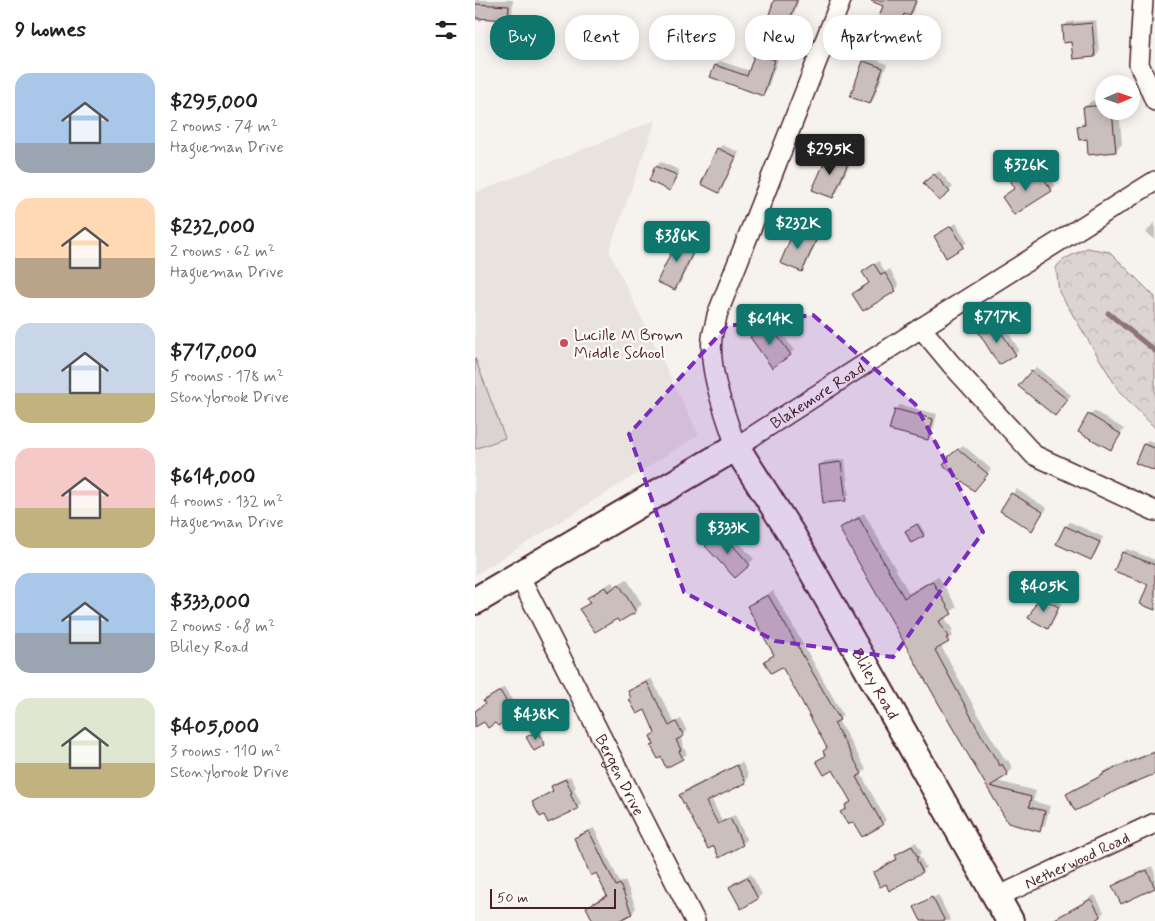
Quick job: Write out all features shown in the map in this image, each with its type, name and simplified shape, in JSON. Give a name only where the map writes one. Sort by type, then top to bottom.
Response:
[{"type":"street","points":[[736,447],[712,363],[712,339],[715,323],[841,0]]},
{"type":"street","points":[[1143,0],[1139,64],[1155,101]]},
{"type":"street","name":"Blakemore Road","points":[[475,601],[736,447],[921,328],[1155,182]]},
{"type":"street","points":[[921,328],[951,364],[1034,455],[1155,511]]},
{"type":"street","name":"Bliley Road","points":[[736,447],[792,535],[1011,921]]},
{"type":"street","name":"Bergen Drive","points":[[519,575],[695,921]]},
{"type":"street","name":"Netherwood Road","points":[[997,897],[1155,823]]},
{"type":"highlighted area","points":[[813,315],[915,404],[983,532],[893,657],[775,641],[684,592],[629,434],[727,326]]},
{"type":"shaded area","name":"Lucille M Brown Middle School","points":[[656,120],[609,251],[699,435],[475,575],[475,193]]},
{"type":"green space","points":[[1087,248],[1110,252],[1155,297],[1155,428],[1119,391],[1059,292],[1056,267],[1064,259]]},
{"type":"green space","points":[[475,358],[505,438],[475,449]]},
{"type":"building","points":[[774,0],[797,0],[792,15],[769,15]]},
{"type":"building","points":[[916,0],[910,15],[880,15],[883,6],[871,1]]},
{"type":"building","points":[[475,4],[509,6],[508,15],[490,15],[490,19],[475,18]]},
{"type":"building","points":[[1092,23],[1095,57],[1073,59],[1071,42],[1063,43],[1062,26]]},
{"type":"building","points":[[753,60],[775,60],[763,96],[710,77],[715,65],[747,76]]},
{"type":"building","points":[[863,61],[883,68],[870,104],[850,97]]},
{"type":"building","points":[[1095,106],[1095,120],[1113,120],[1116,152],[1088,155],[1087,139],[1079,140],[1077,126],[1085,125],[1083,107]]},
{"type":"building","points":[[717,148],[736,157],[719,193],[701,184]]},
{"type":"building","points":[[828,154],[848,163],[833,198],[812,190]]},
{"type":"building","points":[[655,166],[677,175],[670,191],[649,181]]},
{"type":"building","points":[[1022,172],[1028,182],[1041,174],[1052,191],[1014,215],[1002,197],[1015,188],[1010,180]]},
{"type":"building","points":[[934,174],[950,192],[939,201],[923,183]]},
{"type":"building","points":[[951,226],[964,247],[946,258],[934,236]]},
{"type":"building","points":[[795,228],[817,238],[802,272],[780,263]]},
{"type":"building","points":[[679,236],[697,244],[675,290],[657,282]]},
{"type":"building","points":[[874,264],[881,275],[885,273],[896,291],[863,311],[852,294],[869,283],[862,272]]},
{"type":"building","points":[[995,323],[1016,355],[999,365],[979,333]]},
{"type":"building","points":[[769,324],[791,355],[772,368],[750,337]]},
{"type":"building","points":[[1031,371],[1068,400],[1055,416],[1018,386]]},
{"type":"building","points":[[895,409],[933,419],[928,440],[889,430]]},
{"type":"building","points":[[1088,414],[1121,434],[1111,450],[1078,432]]},
{"type":"building","points":[[1143,444],[1155,448],[1155,471],[1135,463]]},
{"type":"building","points":[[958,449],[988,474],[974,491],[943,465],[948,457]]},
{"type":"building","points":[[841,462],[846,501],[823,503],[819,465]]},
{"type":"building","points":[[1011,493],[1043,512],[1032,531],[1000,511]]},
{"type":"building","points":[[859,518],[904,598],[932,581],[952,614],[939,621],[949,642],[935,650],[980,733],[1000,766],[1002,764],[1008,775],[990,786],[1031,797],[1029,807],[1045,811],[1040,832],[1008,823],[952,727],[839,528]]},
{"type":"building","points":[[917,524],[924,536],[911,543],[905,531]]},
{"type":"building","points":[[1065,526],[1100,542],[1091,560],[1056,544]]},
{"type":"building","points":[[721,532],[750,565],[735,578],[705,546]]},
{"type":"building","points":[[1122,552],[1155,565],[1155,610],[1140,604],[1148,584],[1114,571]]},
{"type":"building","points":[[619,584],[636,612],[619,622],[617,619],[595,632],[579,609],[590,603],[587,598],[605,587],[608,592]]},
{"type":"building","points":[[768,595],[840,720],[834,723],[862,774],[856,777],[883,825],[862,837],[853,822],[848,825],[840,812],[846,809],[845,805],[851,802],[833,770],[824,775],[816,761],[825,756],[823,751],[827,748],[801,700],[782,667],[771,673],[764,661],[774,655],[747,606]]},
{"type":"building","points":[[1039,597],[1059,607],[1048,629],[1028,618]]},
{"type":"building","points":[[647,682],[669,726],[676,722],[684,736],[676,740],[683,759],[666,768],[661,757],[658,759],[651,746],[654,745],[650,736],[655,733],[645,710],[637,714],[629,699],[631,698],[628,691]]},
{"type":"building","points":[[500,691],[515,715],[498,726],[495,723],[488,728],[484,722],[475,727],[475,711],[485,704],[483,701]]},
{"type":"building","points":[[538,731],[545,745],[534,751],[526,737]]},
{"type":"building","points":[[1155,752],[1155,774],[1121,788],[1075,811],[1066,794],[1103,775],[1103,773]]},
{"type":"building","points":[[737,765],[746,783],[706,802],[718,824],[730,818],[743,845],[719,858],[714,846],[708,849],[679,795]]},
{"type":"building","points":[[566,779],[572,793],[570,794],[578,809],[548,823],[544,815],[540,817],[532,802],[553,791],[551,786]]},
{"type":"building","points":[[589,831],[616,886],[620,884],[632,914],[618,921],[593,921],[586,907],[607,896],[596,873],[591,876],[574,838]]},
{"type":"building","points":[[912,846],[923,872],[889,891],[886,884],[880,887],[873,873],[897,859],[895,855]]},
{"type":"building","points":[[1147,870],[1155,888],[1121,904],[1112,886]]},
{"type":"building","points":[[747,877],[758,899],[741,909],[729,887]]},
{"type":"building","points":[[932,897],[945,921],[921,921],[914,907]]},
{"type":"building","points":[[1091,899],[1101,917],[1094,921],[1051,921]]},
{"type":"waterway","points":[[1108,313],[1155,351]]},
{"type":"place","name":"Lucille M Brown Middle School","points":[[564,343]]}]
